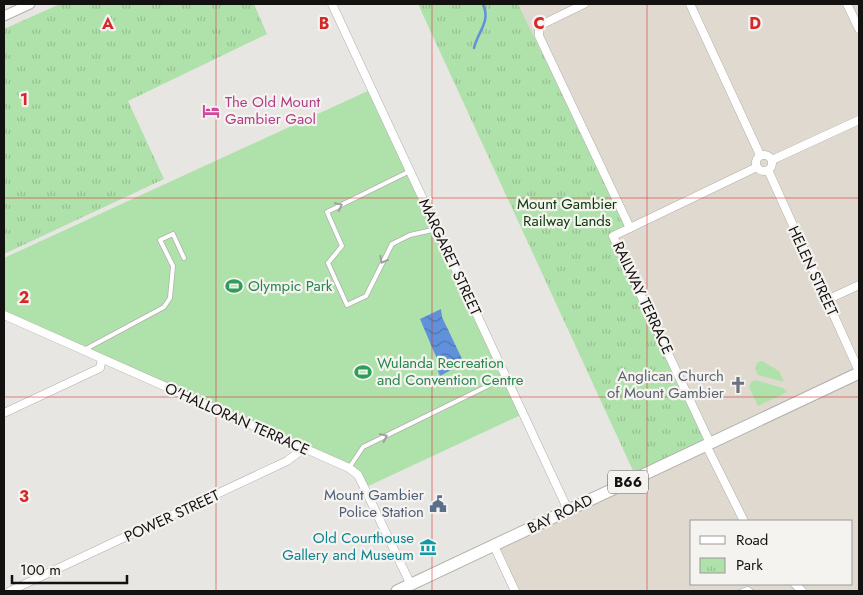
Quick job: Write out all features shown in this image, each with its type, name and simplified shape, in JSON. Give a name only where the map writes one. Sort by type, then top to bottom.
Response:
[{"type":"main road","name":"BAY ROAD","points":[[397,591],[859,372]]},
{"type":"street","points":[[4,16],[30,4]]},
{"type":"street","name":"MARGARET STREET","points":[[332,4],[568,510]]},
{"type":"street","name":"RAILWAY TERRACE","points":[[584,4],[567,7],[543,24],[539,29],[539,36],[630,228],[613,236],[708,444]]},
{"type":"street","points":[[690,4],[760,155]]},
{"type":"street","points":[[847,4],[859,29]]},
{"type":"street","points":[[772,160],[859,120]]},
{"type":"street","points":[[760,155],[766,154],[772,160]]},
{"type":"street","points":[[760,155],[756,162],[757,167],[762,171],[768,170],[771,167],[772,160]]},
{"type":"street","points":[[630,228],[757,167]]},
{"type":"street","name":"HELEN STREET","points":[[768,170],[859,372]]},
{"type":"street","points":[[827,300],[859,285]]},
{"type":"street","name":"O'HALLORAN TERRACE","points":[[4,315],[349,468],[360,480],[410,585]]},
{"type":"street","points":[[4,413],[100,368],[102,359]]},
{"type":"street","points":[[708,444],[744,520]]},
{"type":"street","name":"POWER STREET","points":[[10,591],[287,462],[304,448]]},
{"type":"street","points":[[494,546],[515,591]]},
{"type":"lane","points":[[410,171],[327,212],[342,246],[328,264],[347,305],[366,296],[392,244],[410,235],[437,229]]},
{"type":"lane","points":[[84,350],[164,307],[170,298],[173,266],[160,240],[173,234],[184,258]]},
{"type":"lane","points":[[349,468],[363,447],[506,377]]},
{"type":"lane","points":[[742,591],[748,589],[751,591]]},
{"type":"shaded area","points":[[518,4],[859,4],[859,591],[515,591],[494,546],[710,443],[609,235],[627,226]]},
{"type":"green space","points":[[60,4],[254,4],[267,34],[128,101],[164,179],[4,254],[4,29]]},
{"type":"green space","name":"Mount Gambier Railway Lands","points":[[418,4],[518,4],[627,226],[610,235],[706,442],[635,475]]},
{"type":"green space","name":"Olympic Park","points":[[372,89],[523,414],[364,488],[358,475],[4,315],[4,258]]},
{"type":"green space","points":[[762,361],[779,371],[784,382],[758,375],[755,368],[758,362]]},
{"type":"green space","points":[[755,380],[783,388],[787,392],[758,406],[749,387],[751,382]]},
{"type":"water","points":[[441,309],[442,317],[464,363],[440,376],[438,371],[440,366],[420,319]]},
{"type":"waterway","points":[[474,48],[485,21],[486,16],[483,4]]},
{"type":"place","name":"The Old Mount Gambier Gaol","points":[[211,111]]},
{"type":"place","name":"Olympic Park","points":[[234,286]]},
{"type":"place","name":"Wulanda Recreation and Convention Centre","points":[[363,372]]},
{"type":"place","name":"Anglican Church of Mount Gambier","points":[[738,385]]},
{"type":"place","name":"Mount Gambier Police Station","points":[[438,504]]},
{"type":"place","name":"Old Courthouse Gallery and Museum","points":[[428,547]]}]
